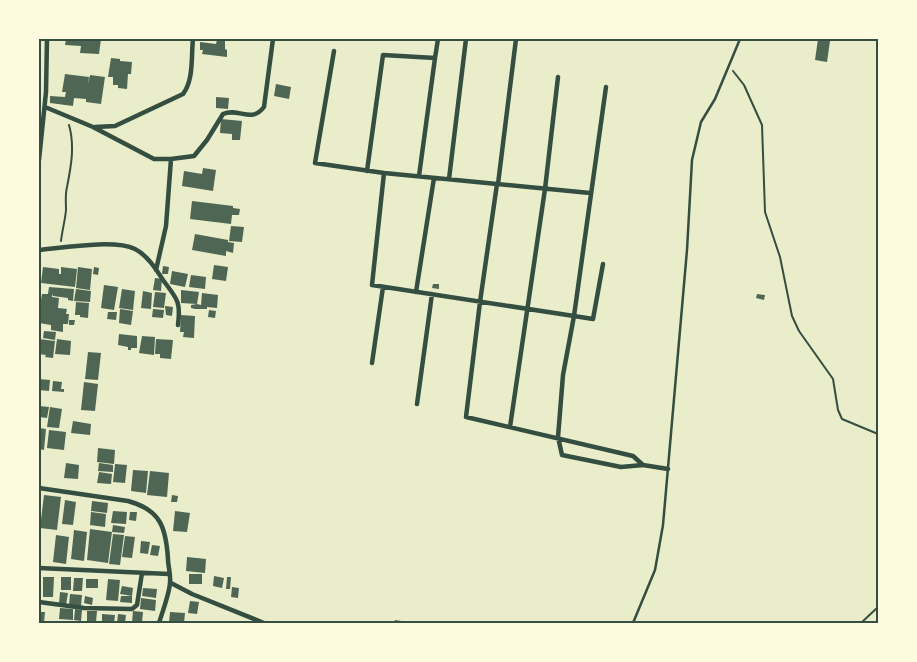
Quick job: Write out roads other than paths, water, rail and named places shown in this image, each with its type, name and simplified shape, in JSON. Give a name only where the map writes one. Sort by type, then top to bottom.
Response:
[{"type":"street","points":[[39,160],[46,92],[47,39]]},
{"type":"street","points":[[93,127],[115,126],[183,94],[187,89],[189,80],[193,39]]},
{"type":"street","points":[[45,107],[93,127],[154,159],[194,156],[200,151],[218,121],[226,112],[231,111],[252,115],[259,113],[264,107],[273,39]]},
{"type":"street","points":[[419,176],[438,39]]},
{"type":"street","points":[[449,179],[466,39]]},
{"type":"street","points":[[516,39],[466,417],[633,456],[643,465]]},
{"type":"street","points":[[334,51],[315,163],[384,173],[590,193]]},
{"type":"street","points":[[367,171],[383,55],[435,58]]},
{"type":"street","points":[[510,427],[545,188],[558,78]]},
{"type":"street","points":[[606,87],[574,316],[563,375],[558,437],[562,455],[621,467],[643,465],[668,469]]},
{"type":"street","points":[[39,91],[46,92]]},
{"type":"street","points":[[156,270],[166,226],[172,159]]},
{"type":"street","points":[[384,173],[372,285],[593,319],[603,264]]},
{"type":"street","points":[[416,292],[434,178]]},
{"type":"street","points":[[39,250],[109,245],[133,248],[143,255],[156,270],[177,301],[180,310],[178,325]]},
{"type":"street","points":[[372,363],[383,287]]},
{"type":"street","points":[[417,404],[431,294]]},
{"type":"street","points":[[39,488],[128,501],[146,508],[161,522],[166,536],[170,582],[158,623]]},
{"type":"street","points":[[39,568],[169,574]]},
{"type":"street","points":[[39,602],[84,608],[132,609],[137,604],[142,573]]},
{"type":"street","points":[[170,582],[192,594],[264,623]]},
{"type":"lane","points":[[633,623],[656,570],[663,524],[687,250],[692,160],[701,122],[716,99],[740,39]]}]
